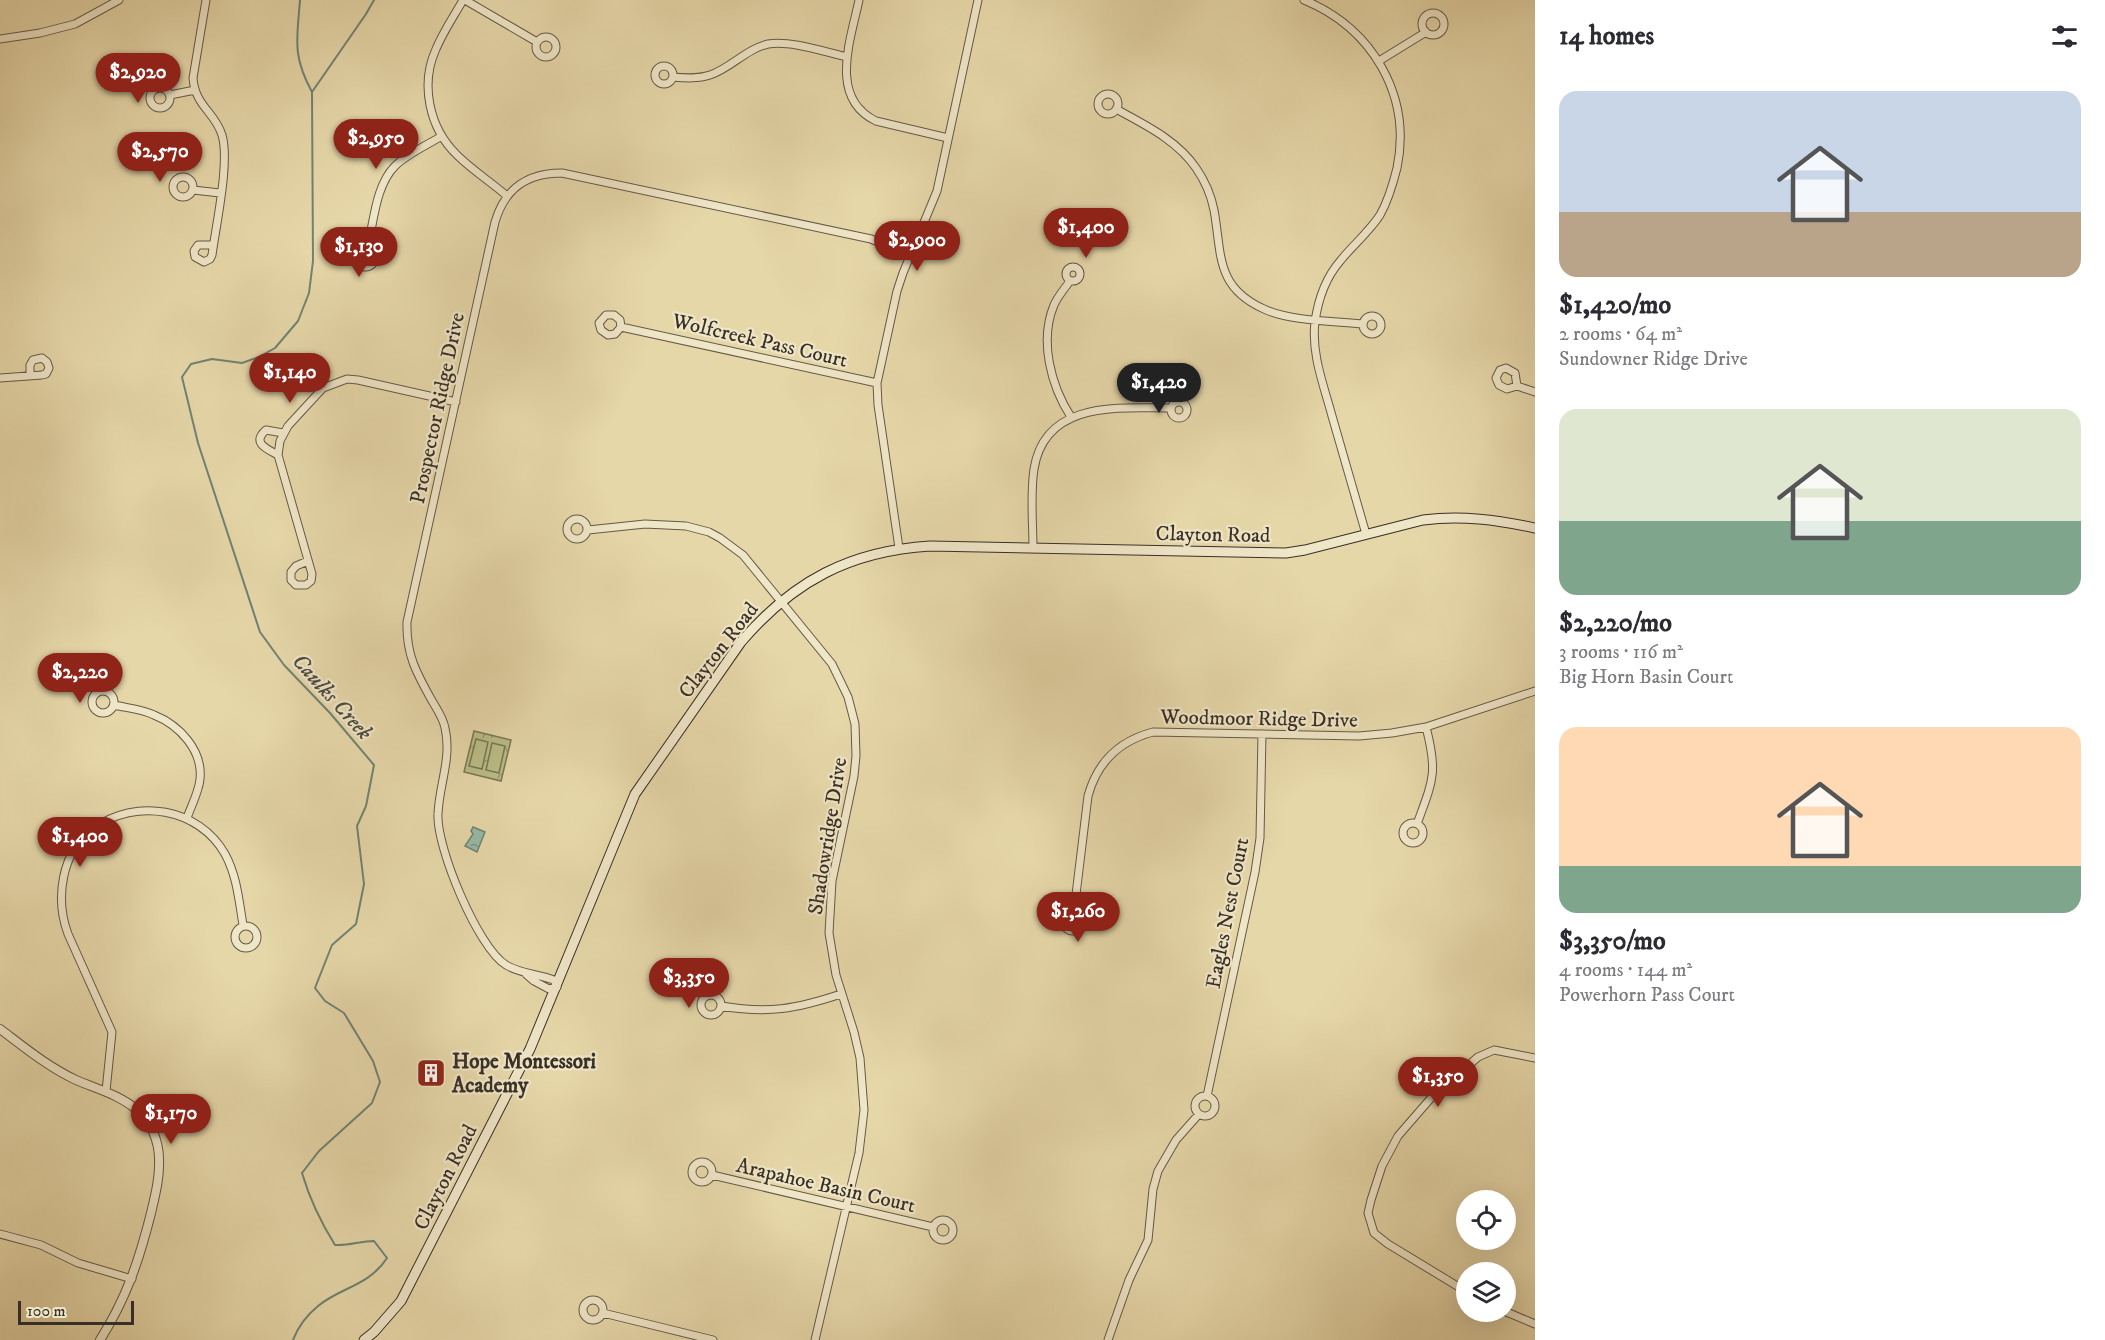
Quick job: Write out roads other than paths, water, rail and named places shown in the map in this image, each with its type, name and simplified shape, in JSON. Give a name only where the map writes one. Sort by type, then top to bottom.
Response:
[{"type":"main road","name":"Clayton Road","points":[[364,1340],[390,1316],[401,1301],[530,1049],[635,794],[741,642],[758,622],[798,588],[835,567],[872,554],[899,548],[930,546],[1286,553],[1316,548],[1423,520],[1453,518],[1491,520],[1535,528]]},
{"type":"street","points":[[0,39],[40,33],[75,24],[119,0]]},
{"type":"street","points":[[206,0],[193,78],[198,99],[217,124],[224,142],[225,151],[213,245]]},
{"type":"street","points":[[507,196],[456,155],[436,127],[429,105],[429,71],[436,49],[464,0],[537,42]]},
{"type":"street","points":[[860,0],[845,76],[855,103],[867,117],[876,121],[948,138]]},
{"type":"street","points":[[899,548],[878,405],[877,383],[897,291],[937,191],[978,0]]},
{"type":"street","points":[[1304,0],[1326,10],[1346,24],[1359,35],[1380,61],[1394,95],[1400,122],[1401,141],[1388,200],[1380,215],[1332,272],[1319,301],[1315,319],[1319,370],[1366,534]]},
{"type":"street","points":[[1380,61],[1426,32]]},
{"type":"street","points":[[673,77],[691,78],[713,74],[757,47],[772,43],[847,57]]},
{"type":"street","points":[[170,94],[195,90]]},
{"type":"street","points":[[1116,109],[1175,144],[1196,168],[1212,203],[1220,260],[1227,276],[1251,302],[1278,314],[1363,324]]},
{"type":"street","points":[[368,245],[381,189],[390,172],[402,160],[442,136]]},
{"type":"street","name":"Prospector Ridge Drive","points":[[557,987],[554,980],[540,974],[526,974],[505,965],[484,942],[472,922],[440,837],[437,814],[446,764],[445,727],[412,663],[406,635],[495,222],[507,196],[530,178],[541,174],[562,173],[871,239],[910,256]]},
{"type":"street","points":[[193,189],[220,193]]},
{"type":"street","points":[[1070,281],[1054,304],[1048,337],[1053,384],[1071,417]]},
{"type":"street","name":"Wolfcreek Pass Court","points":[[621,327],[877,383]]},
{"type":"street","points":[[0,378],[30,376]]},
{"type":"street","points":[[308,561],[278,455],[283,433],[315,394],[339,381],[358,380],[456,402]]},
{"type":"street","points":[[1517,386],[1535,392]]},
{"type":"street","points":[[1033,548],[1034,467],[1046,440],[1057,428],[1071,417],[1099,409],[1171,408]]},
{"type":"street","points":[[278,455],[264,448],[261,437],[266,430],[283,433]]},
{"type":"street","name":"Shadowridge Drive","points":[[588,530],[645,524],[686,526],[709,532],[743,555],[837,672],[848,697],[855,724],[854,776],[832,881],[829,910],[831,950],[841,994],[859,1051],[864,1098],[862,1139],[815,1340]]},
{"type":"street","name":"Woodmoor Ridge Drive","points":[[1074,911],[1088,796],[1098,770],[1112,753],[1127,742],[1153,732],[1359,736],[1392,733],[1426,727],[1535,691]]},
{"type":"street","points":[[114,705],[154,714],[172,724],[188,741],[198,762],[200,778],[187,818]]},
{"type":"street","points":[[1417,824],[1428,797],[1433,775],[1433,754],[1426,727]]},
{"type":"street","name":"Eagles Nest Court","points":[[1207,1096],[1255,872],[1260,838],[1262,734]]},
{"type":"street","points":[[106,1091],[112,1032],[63,921],[62,884],[66,867],[82,839],[93,828],[120,815],[146,810],[187,818],[212,836],[225,855],[236,883],[243,925]]},
{"type":"street","points":[[721,1006],[779,1011],[841,994]]},
{"type":"street","points":[[0,1029],[54,1068],[75,1080],[106,1091],[137,1110],[155,1137],[159,1154],[155,1196],[132,1279],[100,1340]]},
{"type":"street","points":[[1456,1285],[1374,1233],[1368,1213],[1382,1166],[1398,1136],[1431,1098],[1478,1057],[1494,1050],[1535,1058]]},
{"type":"street","name":"Eagles Nest Court","points":[[1201,1096],[1213,1099],[1215,1108],[1208,1115],[1199,1114],[1195,1109],[1196,1100],[1201,1096]]},
{"type":"street","name":"Eagles Nest Court","points":[[1108,1340],[1129,1280],[1148,1240],[1153,1189],[1158,1171],[1176,1140],[1199,1114]]},
{"type":"street","name":"Arapahoe Basin Court","points":[[712,1175],[933,1227]]},
{"type":"street","points":[[0,1234],[40,1245],[78,1263],[132,1279]]},
{"type":"street","points":[[603,1313],[714,1340]]},
{"type":"street","points":[[1516,1316],[1535,1324]]},
{"type":"water","points":[[473,827],[485,832],[477,852],[465,846],[473,834],[471,831]]},
{"type":"waterway","name":"Caulks Creek","points":[[293,1340],[300,1326],[314,1310],[326,1300],[372,1275],[387,1258],[374,1241],[335,1245],[316,1210],[302,1173],[319,1151],[372,1103],[380,1082],[373,1061],[344,1013],[325,1001],[315,988],[332,945],[356,924],[364,884],[357,826],[366,806],[374,765],[330,713],[284,665],[260,632],[198,443],[182,377],[191,364],[212,359],[242,363],[275,348],[298,321],[309,293],[313,261],[312,92],[301,68],[297,47],[300,0]]},
{"type":"waterway","points":[[312,92],[374,0]]},
{"type":"place","name":"Hope Montessori Academy","points":[[431,1073]]}]
